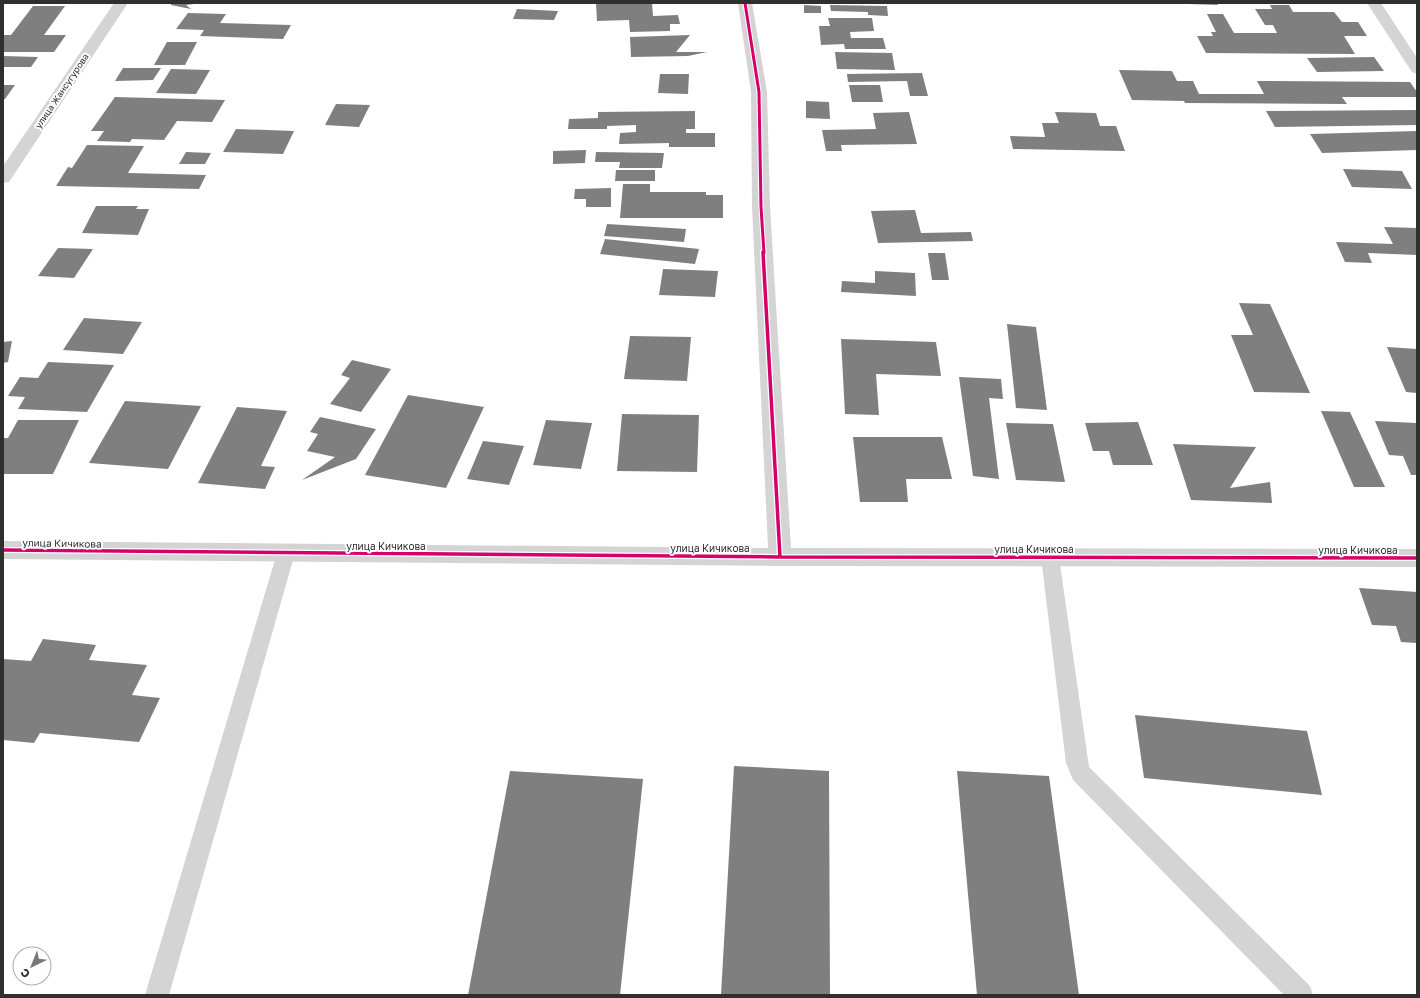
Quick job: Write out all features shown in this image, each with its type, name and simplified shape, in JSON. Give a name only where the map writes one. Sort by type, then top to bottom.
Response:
[{"type":"street","name":"улица Жансугурова","points":[[3,178],[121,3]]},
{"type":"street","points":[[745,3],[758,92],[761,208],[780,557]]},
{"type":"street","points":[[1374,3],[1417,69]]},
{"type":"street","name":"улица Кичикова","points":[[3,550],[780,557],[1417,558]]},
{"type":"lane","points":[[157,995],[286,553]]},
{"type":"lane","points":[[1050,557],[1076,763],[1081,773],[1301,995]]},
{"type":"building","points":[[171,3],[194,4],[186,5],[191,9],[171,5]]},
{"type":"building","points":[[596,3],[652,3],[653,16],[678,15],[680,24],[670,24],[670,31],[630,32],[629,20],[597,21]]},
{"type":"building","points":[[1217,3],[1218,5],[1188,4]]},
{"type":"building","points":[[804,5],[821,6],[821,13],[804,13]]},
{"type":"building","points":[[830,5],[887,6],[888,16],[868,15],[868,12],[831,11]]},
{"type":"building","points":[[1270,5],[1289,5],[1293,12],[1334,12],[1342,22],[1358,22],[1367,36],[1344,36],[1355,54],[1206,53],[1197,36],[1213,36],[1211,32],[1216,32],[1207,14],[1223,14],[1234,33],[1277,33],[1273,25],[1265,25],[1255,9],[1272,9]]},
{"type":"building","points":[[33,6],[65,6],[44,35],[66,35],[54,52],[3,52],[3,35],[11,35]]},
{"type":"building","points":[[517,9],[558,11],[554,20],[513,19]]},
{"type":"building","points":[[188,13],[226,14],[220,23],[291,25],[283,39],[200,36],[204,30],[176,29]]},
{"type":"building","points":[[828,18],[872,18],[874,31],[850,32],[851,38],[883,38],[886,49],[845,49],[844,44],[821,45],[819,26],[830,26]]},
{"type":"building","points":[[690,35],[676,52],[707,52],[688,56],[631,57],[630,37]]},
{"type":"building","points":[[167,42],[197,42],[185,65],[154,65]]},
{"type":"building","points":[[835,52],[892,53],[895,70],[837,69]]},
{"type":"building","points":[[3,56],[38,57],[31,67],[3,67]]},
{"type":"building","points":[[1374,57],[1384,71],[1317,72],[1307,58]]},
{"type":"building","points":[[123,68],[161,68],[153,80],[115,81]]},
{"type":"building","points":[[171,69],[210,70],[196,94],[156,93]]},
{"type":"building","points":[[1119,70],[1172,71],[1177,81],[1193,81],[1199,94],[1264,94],[1257,81],[1410,82],[1417,92],[1417,97],[1342,97],[1347,104],[1185,103],[1184,101],[1132,100]]},
{"type":"building","points":[[922,73],[928,96],[910,96],[907,81],[848,82],[847,74]]},
{"type":"building","points":[[660,74],[689,74],[688,94],[658,93]]},
{"type":"building","points":[[3,85],[15,85],[5,99],[3,99]]},
{"type":"building","points":[[849,85],[880,85],[883,102],[852,102]]},
{"type":"building","points":[[115,97],[225,100],[212,122],[177,121],[164,140],[132,139],[130,142],[97,141],[104,131],[91,131]]},
{"type":"building","points":[[806,101],[829,102],[830,119],[806,118]]},
{"type":"building","points":[[336,104],[370,105],[359,127],[325,125]]},
{"type":"building","points":[[1417,110],[1417,125],[1275,127],[1266,111]]},
{"type":"building","points":[[695,111],[695,129],[686,129],[686,133],[715,133],[715,147],[669,147],[669,143],[619,144],[620,133],[636,132],[636,125],[607,126],[607,129],[568,129],[569,119],[598,118],[598,112]]},
{"type":"building","points":[[909,112],[917,144],[841,145],[842,151],[826,151],[822,130],[876,129],[873,113]]},
{"type":"building","points":[[1055,112],[1096,113],[1100,126],[1116,126],[1125,151],[1013,149],[1010,136],[1045,137],[1042,123],[1059,123]]},
{"type":"building","points":[[236,129],[294,131],[283,154],[223,152]]},
{"type":"building","points":[[1417,131],[1417,150],[1322,153],[1310,134]]},
{"type":"building","points":[[87,145],[144,146],[128,173],[206,175],[199,189],[56,186],[68,167],[72,168]]},
{"type":"building","points":[[586,150],[585,163],[553,164],[553,151]]},
{"type":"building","points":[[186,152],[211,153],[205,164],[179,164]]},
{"type":"building","points":[[596,152],[664,153],[662,168],[619,168],[620,162],[595,162]]},
{"type":"building","points":[[1343,169],[1402,171],[1412,189],[1352,187]]},
{"type":"building","points":[[616,170],[655,170],[655,181],[615,181]]},
{"type":"building","points":[[623,184],[650,184],[650,192],[706,192],[706,195],[723,195],[723,218],[620,218]]},
{"type":"building","points":[[611,188],[611,207],[586,207],[586,199],[574,199],[575,189]]},
{"type":"building","points":[[96,206],[138,206],[136,209],[149,209],[138,235],[82,233]]},
{"type":"building","points":[[915,210],[921,233],[971,232],[973,241],[878,243],[871,211]]},
{"type":"building","points":[[607,224],[686,229],[684,242],[604,236]]},
{"type":"building","points":[[1384,227],[1417,228],[1417,255],[1368,253],[1372,263],[1345,262],[1336,242],[1393,244]]},
{"type":"building","points":[[605,239],[699,249],[695,264],[600,254]]},
{"type":"building","points":[[58,248],[93,249],[74,278],[38,276]]},
{"type":"building","points":[[928,253],[945,253],[949,280],[932,280]]},
{"type":"building","points":[[663,269],[718,271],[715,297],[659,295]]},
{"type":"building","points":[[875,271],[915,273],[916,296],[841,292],[842,281],[875,283]]},
{"type":"building","points":[[1239,303],[1270,304],[1310,393],[1254,392],[1231,335],[1253,335]]},
{"type":"building","points":[[84,318],[142,322],[123,354],[63,350]]},
{"type":"building","points":[[1007,324],[1036,327],[1047,410],[1016,408]]},
{"type":"building","points":[[630,336],[691,337],[687,381],[624,379]]},
{"type":"building","points":[[841,339],[936,342],[941,376],[876,374],[879,415],[845,414]]},
{"type":"building","points":[[12,341],[8,362],[3,363],[3,342]]},
{"type":"building","points":[[1387,347],[1417,349],[1417,393],[1406,392]]},
{"type":"building","points":[[352,360],[391,369],[361,412],[330,404],[350,378],[341,375]]},
{"type":"building","points":[[48,362],[114,365],[87,412],[18,409],[25,397],[8,396],[20,377],[38,378]]},
{"type":"building","points":[[959,377],[1001,379],[1003,399],[989,398],[999,479],[973,476]]},
{"type":"building","points":[[408,395],[484,407],[446,488],[365,475]]},
{"type":"building","points":[[125,401],[201,406],[168,469],[89,463]]},
{"type":"building","points":[[237,407],[287,411],[261,466],[275,467],[265,489],[198,483]]},
{"type":"building","points":[[1321,411],[1350,412],[1385,487],[1354,487]]},
{"type":"building","points":[[622,414],[699,415],[697,472],[617,471]]},
{"type":"building","points":[[320,417],[376,429],[356,459],[302,480],[335,457],[307,451],[318,434],[310,432]]},
{"type":"building","points":[[18,420],[79,420],[53,474],[3,474],[3,438],[8,438]]},
{"type":"building","points":[[546,420],[592,423],[581,469],[533,465]]},
{"type":"building","points":[[1375,421],[1417,423],[1417,475],[1411,475],[1403,456],[1389,455]]},
{"type":"building","points":[[1138,422],[1153,465],[1113,465],[1109,451],[1093,451],[1085,423]]},
{"type":"building","points":[[1006,423],[1053,424],[1065,482],[1016,480]]},
{"type":"building","points":[[853,437],[942,437],[952,479],[906,479],[908,502],[860,502]]},
{"type":"building","points":[[483,441],[524,446],[509,485],[467,479]]},
{"type":"building","points":[[1173,444],[1256,447],[1230,488],[1270,482],[1272,503],[1191,500]]},
{"type":"building","points":[[1359,588],[1417,592],[1417,643],[1401,642],[1396,626],[1372,625]]},
{"type":"building","points":[[43,639],[96,645],[89,660],[147,665],[132,695],[160,698],[139,742],[40,733],[34,743],[3,740],[3,659],[31,661]]},
{"type":"building","points":[[1135,715],[1307,731],[1322,795],[1144,778]]},
{"type":"building","points":[[734,766],[829,771],[830,995],[721,995]]},
{"type":"building","points":[[510,771],[643,779],[620,995],[468,995]]},
{"type":"building","points":[[957,771],[1049,776],[1079,995],[977,995]]},
{"type":"cycle path","points":[[745,3],[759,92],[761,207],[780,557]]},
{"type":"cycle path","points":[[3,550],[780,557],[1417,558]]}]
